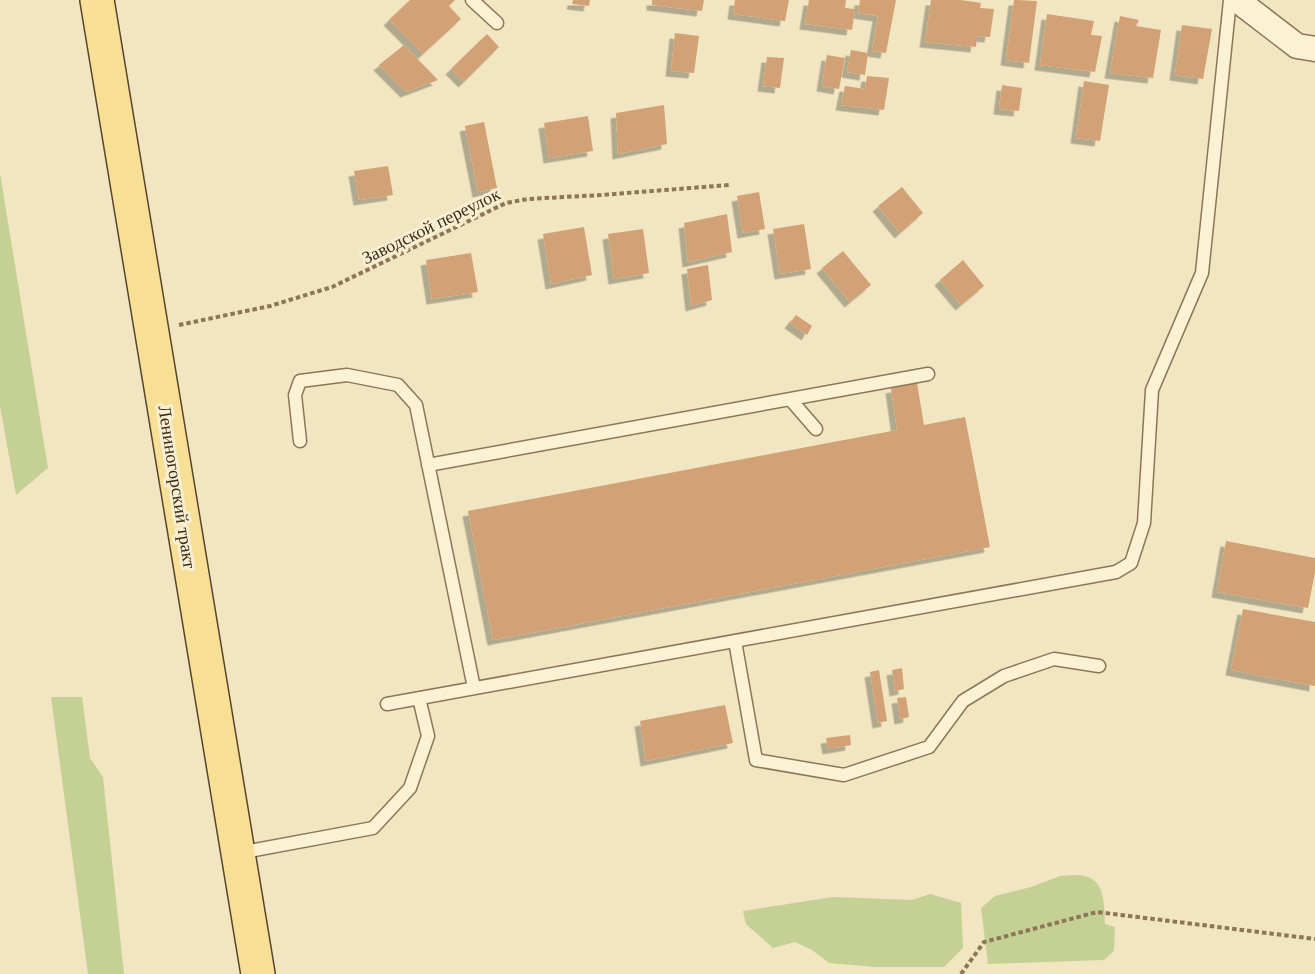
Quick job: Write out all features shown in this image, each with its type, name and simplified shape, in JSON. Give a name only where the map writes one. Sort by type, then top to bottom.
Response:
[{"type":"main road","name":"Лениногорский тракт","points":[[97,0],[258,974]]},
{"type":"street","points":[[1237,0],[1297,46],[1315,49]]},
{"type":"lane","points":[[472,0],[497,23]]},
{"type":"lane","points":[[387,704],[1116,572],[1131,562],[1144,523],[1152,390],[1202,273],[1230,0]]},
{"type":"lane","points":[[428,465],[928,374]]},
{"type":"lane","points":[[300,441],[295,395],[300,381],[347,375],[398,385],[416,405],[474,688]]},
{"type":"lane","points":[[790,399],[816,429]]},
{"type":"lane","points":[[735,641],[756,760],[844,775],[929,747],[963,702],[1004,676],[1054,659],[1099,666]]},
{"type":"lane","points":[[238,853],[373,828],[410,788],[428,736],[419,698]]},
{"type":"path","name":"Заводской переулок","points":[[152,331],[270,306],[332,287],[506,203],[528,199],[729,185]]},
{"type":"path","points":[[961,974],[984,942],[1097,912],[1315,939]]},
{"type":"green space","points":[[0,173],[48,468],[16,495],[0,406]]},
{"type":"green space","points":[[51,697],[82,697],[90,758],[103,777],[124,974],[88,974]]},
{"type":"green space","points":[[1081,875],[1091,879],[1100,888],[1104,902],[1105,924],[1115,927],[1114,951],[1104,960],[988,964],[981,908],[995,896],[1031,887],[1060,876]]},
{"type":"green space","points":[[930,894],[961,903],[963,948],[944,967],[875,967],[829,963],[812,950],[795,942],[773,948],[746,924],[743,911],[833,897],[912,900]]},
{"type":"building","points":[[410,0],[455,0],[449,6],[461,19],[423,54],[389,20]]},
{"type":"building","points":[[573,0],[590,0],[589,6],[572,4]]},
{"type":"building","points":[[652,0],[704,0],[702,11],[652,5]]},
{"type":"building","points":[[735,0],[789,0],[785,21],[733,14]]},
{"type":"building","points":[[809,0],[846,0],[845,8],[855,9],[852,30],[805,24]]},
{"type":"building","points":[[860,0],[896,0],[886,53],[872,51],[878,16],[858,13]]},
{"type":"building","points":[[931,0],[961,0],[981,3],[980,8],[994,9],[990,37],[977,36],[976,47],[925,42]]},
{"type":"building","points":[[1014,0],[1037,1],[1029,63],[1006,60]]},
{"type":"building","points":[[1047,14],[1094,21],[1091,35],[1102,36],[1095,72],[1040,65]]},
{"type":"building","points":[[1120,16],[1139,20],[1136,26],[1161,30],[1153,78],[1110,73]]},
{"type":"building","points":[[1182,25],[1212,29],[1203,79],[1175,75]]},
{"type":"building","points":[[675,33],[699,36],[694,73],[671,71]]},
{"type":"building","points":[[487,34],[499,47],[464,82],[451,69]]},
{"type":"building","points":[[404,45],[438,80],[406,92],[379,65]]},
{"type":"building","points":[[851,50],[868,53],[865,75],[847,72]]},
{"type":"building","points":[[827,55],[845,58],[839,89],[822,86]]},
{"type":"building","points":[[767,57],[784,58],[780,88],[763,86]]},
{"type":"building","points":[[867,76],[889,78],[884,110],[841,105],[845,86],[865,89]]},
{"type":"building","points":[[1084,81],[1109,85],[1100,141],[1076,138]]},
{"type":"building","points":[[1002,85],[1022,88],[1019,111],[999,109]]},
{"type":"building","points":[[664,105],[667,144],[618,154],[616,113]]},
{"type":"building","points":[[588,116],[593,151],[549,158],[544,123]]},
{"type":"building","points":[[484,122],[497,188],[478,192],[465,126]]},
{"type":"building","points":[[388,166],[393,195],[359,200],[354,171]]},
{"type":"building","points":[[902,187],[923,213],[900,233],[878,206]]},
{"type":"building","points":[[759,192],[765,229],[743,233],[737,196]]},
{"type":"building","points":[[727,214],[732,252],[688,262],[684,223]]},
{"type":"building","points":[[804,224],[811,269],[780,274],[773,229]]},
{"type":"building","points":[[584,227],[592,275],[551,284],[543,234]]},
{"type":"building","points":[[643,229],[649,273],[614,279],[608,234]]},
{"type":"building","points":[[843,251],[871,285],[850,302],[822,268]]},
{"type":"building","points":[[471,253],[478,292],[432,299],[426,260]]},
{"type":"building","points":[[963,260],[984,286],[961,305],[940,280]]},
{"type":"building","points":[[708,265],[712,300],[691,306],[687,269]]},
{"type":"building","points":[[796,315],[812,326],[807,335],[790,323]]},
{"type":"building","points":[[917,383],[924,425],[965,417],[990,547],[493,640],[468,511],[897,430],[891,388]]},
{"type":"building","points":[[1226,541],[1315,558],[1315,572],[1308,608],[1217,592]]},
{"type":"building","points":[[1243,609],[1315,622],[1315,686],[1231,670]]},
{"type":"building","points":[[902,668],[904,689],[895,691],[892,670]]},
{"type":"building","points":[[879,670],[887,721],[878,723],[870,672]]},
{"type":"building","points":[[906,697],[909,717],[900,719],[897,698]]},
{"type":"building","points":[[725,705],[733,743],[646,761],[640,721]]},
{"type":"building","points":[[850,735],[851,745],[828,749],[826,738]]}]
